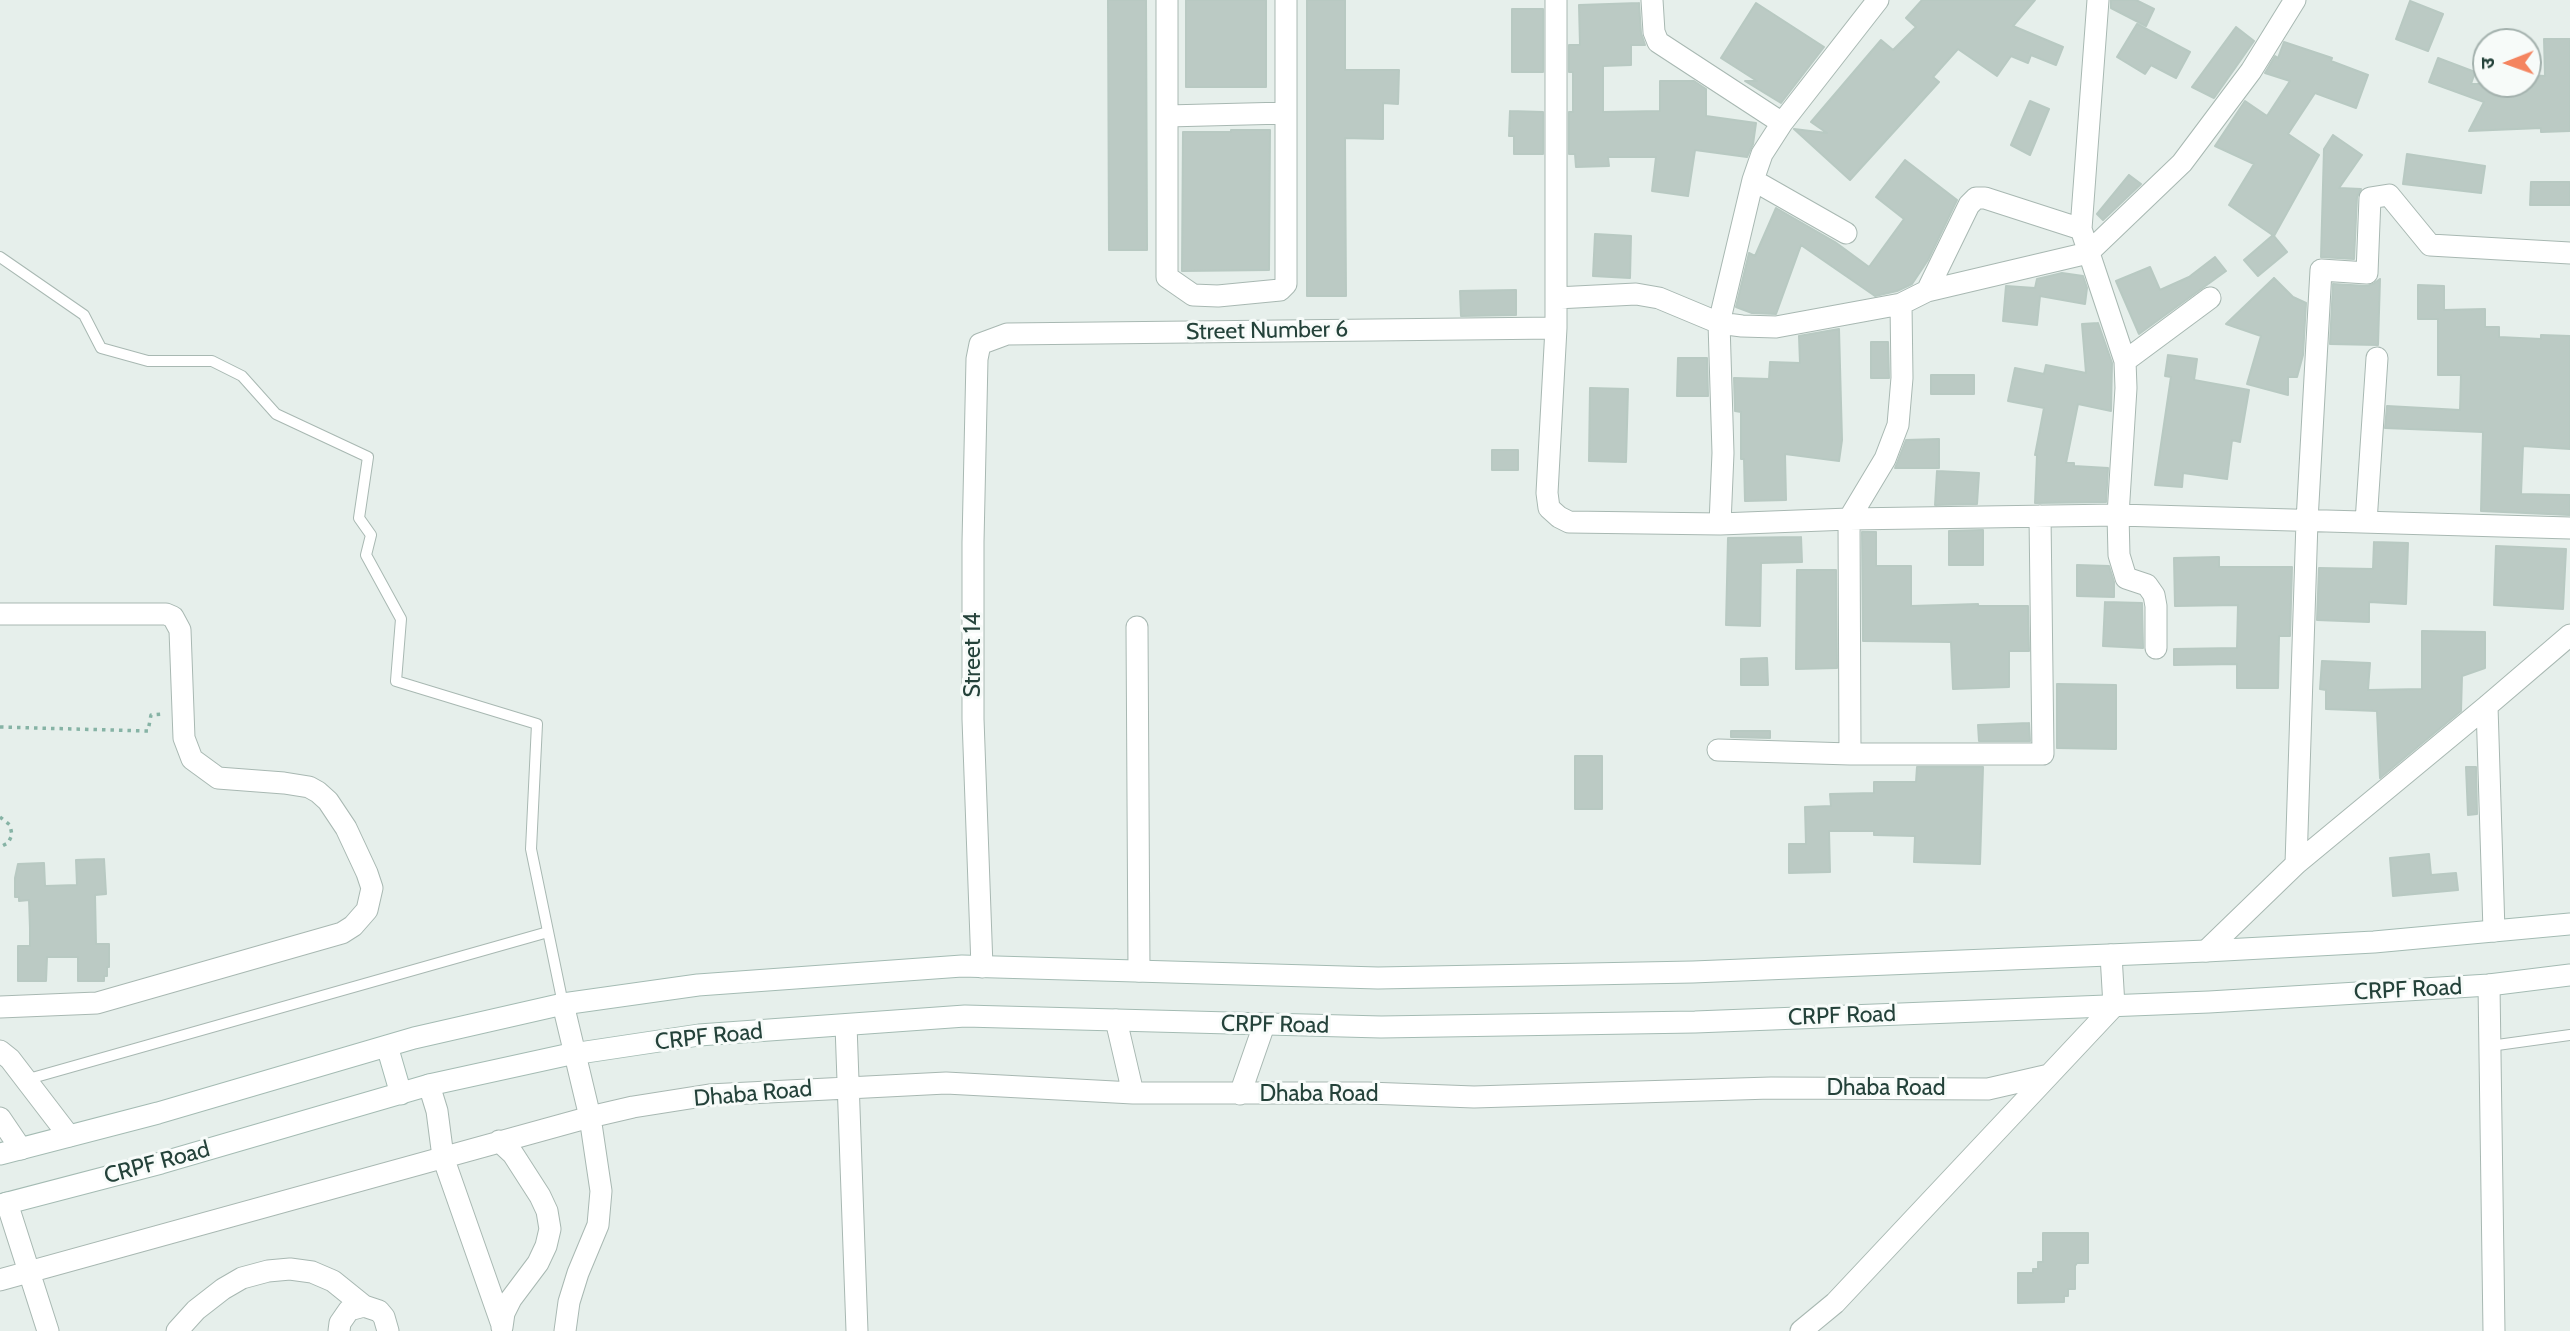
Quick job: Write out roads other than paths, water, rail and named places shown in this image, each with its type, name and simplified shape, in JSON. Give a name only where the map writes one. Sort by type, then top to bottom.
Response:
[{"type":"street","points":[[1167,0],[1167,277],[1193,295],[1218,296],[1280,290],[1286,284],[1286,0]]},
{"type":"street","points":[[1556,0],[1556,328],[1547,494],[1549,508],[1559,517],[1569,522],[1720,524],[2118,515],[2570,528]]},
{"type":"street","points":[[1652,0],[1654,32],[1658,42],[1782,123]]},
{"type":"street","points":[[1720,524],[1723,453],[1719,323],[1753,180],[1762,154],[1782,123],[1878,0]]},
{"type":"street","points":[[2098,0],[2081,229],[2125,361],[2126,388],[2118,515],[2121,568],[2126,578],[2147,585],[2154,595],[2156,649]]},
{"type":"street","points":[[1556,298],[1636,294],[1659,298],[1719,323],[1776,327],[1901,304],[1927,291],[2088,253],[2182,163],[2251,71],[2295,0]]},
{"type":"street","points":[[1167,116],[1286,113]]},
{"type":"street","points":[[1753,180],[1846,233]]},
{"type":"street","points":[[2296,864],[2307,521],[2321,270],[2367,273],[2371,198],[2389,195],[2430,245],[2570,253]]},
{"type":"street","points":[[1927,291],[1969,205],[1976,198],[1984,198],[2081,229]]},
{"type":"street","points":[[2125,361],[2210,298]]},
{"type":"street","points":[[1850,754],[1849,519],[1885,459],[1898,425],[1902,377],[1901,304]]},
{"type":"street","name":"Street Number 6","points":[[980,344],[1007,334],[1556,328]]},
{"type":"street","name":"Street 14","points":[[980,344],[977,359],[973,542],[973,719],[982,967]]},
{"type":"street","points":[[2366,522],[2377,358]]},
{"type":"street","points":[[1718,750],[1850,754],[2043,754],[2040,516]]},
{"type":"street","points":[[0,614],[166,614],[173,617],[180,630],[184,738],[192,759],[218,778],[309,787],[328,801],[346,828],[368,873],[372,888],[367,910],[353,926],[342,933],[97,1003],[0,1007]]},
{"type":"street","points":[[1137,627],[1139,971]]},
{"type":"street","points":[[2206,951],[2296,864],[2570,635]]},
{"type":"street","points":[[2487,706],[2494,931]]},
{"type":"street","points":[[0,1154],[158,1113],[387,1046],[563,1004],[698,985],[962,966],[1405,977],[1693,972],[2374,942],[2570,924]]},
{"type":"street","points":[[1801,1331],[1835,1303],[2114,1006],[2111,955]]},
{"type":"street","name":"CRPF Road","points":[[4,1204],[161,1163],[429,1085],[576,1054],[699,1035],[965,1016],[1381,1027],[1695,1022],[2114,1006],[2489,985],[2570,975]]},
{"type":"street","points":[[2489,985],[2494,1331]]},
{"type":"street","points":[[563,1004],[590,1117],[601,1191],[598,1225],[578,1273],[569,1302],[565,1331]]},
{"type":"street","points":[[1116,1020],[1133,1093]]},
{"type":"street","points":[[846,1025],[857,1331]]},
{"type":"street","points":[[1240,1094],[1264,1025]]},
{"type":"street","points":[[387,1046],[401,1094]]},
{"type":"street","points":[[0,1051],[14,1075],[69,1136]]},
{"type":"street","name":"Dhaba Road","points":[[0,1280],[590,1117],[709,1095],[946,1083],[1133,1093],[1368,1093],[1474,1097],[1771,1088],[1987,1089],[2049,1075]]},
{"type":"street","points":[[429,1085],[437,1111],[443,1157],[502,1328]]},
{"type":"street","points":[[0,1118],[21,1149]]},
{"type":"street","points":[[499,1141],[513,1154],[540,1196],[547,1211],[550,1229],[546,1247],[538,1263],[504,1313],[502,1328]]},
{"type":"street","points":[[4,1204],[48,1331]]},
{"type":"street","points":[[177,1331],[196,1310],[242,1278],[290,1269],[312,1272],[333,1281],[364,1306],[379,1311],[388,1331]]},
{"type":"street","points":[[339,1331],[349,1310],[364,1306]]},
{"type":"lane","points":[[0,257],[84,315],[101,348],[148,360],[212,361],[242,376],[276,414],[368,457],[359,518],[371,535],[366,555],[401,620],[396,681],[537,724],[531,849],[563,1004]]},
{"type":"lane","points":[[14,1075],[548,932]]},
{"type":"lane","points":[[2490,1046],[2570,1035]]}]
